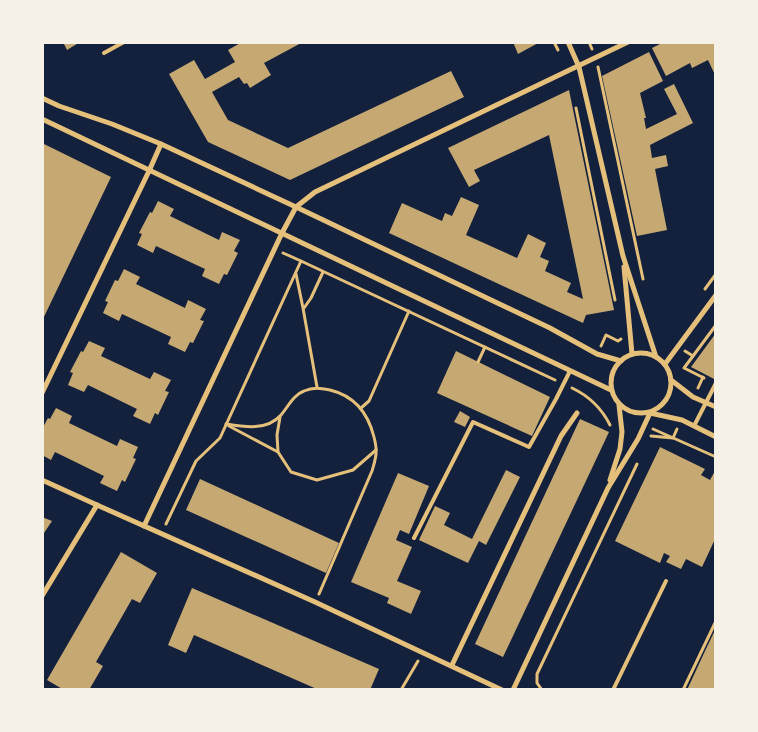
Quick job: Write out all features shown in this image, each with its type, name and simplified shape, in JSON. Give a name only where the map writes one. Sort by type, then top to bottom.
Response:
[{"type":"street","points":[[568,42],[579,67],[623,256],[656,357]]},
{"type":"street","points":[[144,526],[274,249],[296,207],[315,192],[628,42]]},
{"type":"street","points":[[42,98],[161,144],[550,328],[597,354],[621,361]]},
{"type":"street","points":[[42,119],[611,390]]},
{"type":"street","points":[[42,393],[150,171],[161,144]]},
{"type":"street","points":[[623,256],[632,354]]},
{"type":"street","points":[[664,364],[716,295]]},
{"type":"street","points":[[512,690],[608,488],[638,438],[650,412],[662,405],[669,394],[671,380],[669,372],[656,357],[644,353],[632,354],[621,361],[612,374],[611,390],[619,404],[622,432],[620,448],[608,488]]},
{"type":"street","points":[[671,380],[693,397],[716,407]]},
{"type":"street","points":[[619,404],[633,413],[650,412],[682,420],[716,437]]},
{"type":"street","points":[[452,665],[561,436],[577,412]]},
{"type":"street","points":[[42,480],[315,602],[502,690]]},
{"type":"street","points":[[42,596],[97,505]]},
{"type":"lane","points":[[104,53],[124,42]]},
{"type":"lane","points":[[414,538],[473,422],[529,447],[570,371]]},
{"type":"lane","points":[[694,426],[715,383]]},
{"type":"lane","points":[[614,690],[666,581]]},
{"type":"path","points":[[554,42],[568,72]]},
{"type":"path","points":[[596,42],[590,44],[596,58],[646,287]]},
{"type":"path","points":[[574,101],[615,304]]},
{"type":"path","points":[[274,249],[580,392]]},
{"type":"path","points":[[161,534],[196,461],[220,438],[301,261]]},
{"type":"path","points":[[303,308],[311,298],[323,272]]},
{"type":"path","points":[[296,273],[317,387]]},
{"type":"path","points":[[361,408],[369,401],[409,311]]},
{"type":"path","points":[[715,383],[684,368],[716,325]]},
{"type":"path","points":[[678,346],[693,356]]},
{"type":"path","points":[[478,362],[485,347]]},
{"type":"path","points":[[278,452],[277,435],[280,416],[289,402],[302,391],[317,387],[339,392],[361,408],[371,427],[376,449],[372,471],[315,602]]},
{"type":"path","points":[[226,424],[248,427],[266,424],[280,416]]},
{"type":"path","points":[[647,443],[651,436],[673,438],[682,420]]},
{"type":"path","points":[[226,424],[278,452],[291,472],[316,480],[353,470],[376,449]]},
{"type":"path","points":[[542,689],[537,683],[537,674],[640,458]]},
{"type":"path","points":[[683,690],[716,621]]},
{"type":"path","points":[[402,690],[423,652]]},
{"type":"building","points":[[63,42],[80,42],[67,50]]},
{"type":"building","points":[[242,42],[303,42],[264,63],[271,75],[250,88],[239,77],[212,92],[228,120],[288,148],[451,71],[464,97],[290,180],[208,142],[169,74],[194,60],[205,79],[235,62],[228,50]]},
{"type":"building","points":[[513,42],[540,42],[518,54]]},
{"type":"building","points":[[664,42],[716,42],[716,77],[708,60],[692,68],[690,63],[666,76],[652,48]]},
{"type":"building","points":[[649,52],[663,81],[640,93],[646,118],[644,118],[646,129],[677,114],[664,89],[674,84],[693,123],[650,145],[652,158],[666,155],[668,166],[655,169],[667,230],[637,236],[602,76]]},
{"type":"building","points":[[569,90],[614,310],[586,315],[583,323],[389,233],[402,203],[442,221],[445,213],[452,216],[461,197],[479,205],[466,235],[517,258],[528,234],[546,243],[540,257],[549,261],[545,271],[571,283],[567,292],[583,299],[549,135],[474,170],[480,181],[469,187],[448,148]]},
{"type":"building","points":[[42,143],[111,177],[42,321]]},
{"type":"building","points":[[158,201],[174,209],[170,216],[219,240],[222,232],[240,240],[234,251],[238,253],[227,275],[224,274],[219,284],[202,276],[205,269],[156,246],[153,253],[137,245],[142,234],[139,233]]},
{"type":"building","points":[[124,269],[140,277],[136,284],[185,308],[188,300],[206,309],[200,320],[204,321],[193,343],[190,342],[185,352],[168,344],[171,337],[122,314],[119,321],[103,313],[108,302],[105,301],[115,280],[118,281]]},
{"type":"building","points":[[716,333],[716,380],[691,367]]},
{"type":"building","points":[[89,341],[105,348],[101,356],[150,379],[154,372],[171,380],[165,391],[169,392],[158,415],[155,413],[150,424],[133,416],[137,409],[88,385],[84,392],[68,385],[73,373],[70,372],[81,351],[83,352]]},
{"type":"building","points":[[456,351],[550,397],[532,436],[437,393]]},
{"type":"building","points":[[56,408],[72,416],[69,423],[117,446],[120,439],[138,447],[133,458],[136,459],[125,482],[122,480],[117,491],[100,483],[104,476],[55,452],[51,460],[42,455],[42,429]]},
{"type":"building","points":[[460,411],[470,417],[465,427],[454,422]]},
{"type":"building","points":[[580,419],[609,432],[503,657],[475,644]]},
{"type":"building","points":[[660,447],[705,469],[701,475],[710,480],[716,469],[716,537],[702,567],[686,559],[681,569],[666,562],[670,556],[664,553],[660,563],[615,541]]},
{"type":"building","points":[[506,470],[520,477],[486,545],[479,541],[468,563],[419,540],[435,506],[450,513],[444,525],[472,539]]},
{"type":"building","points":[[398,473],[429,486],[409,534],[400,530],[396,540],[412,547],[397,581],[421,591],[411,614],[387,603],[389,598],[351,582]]},
{"type":"building","points":[[200,479],[339,543],[326,573],[186,510]]},
{"type":"building","points":[[42,517],[52,521],[42,536]]},
{"type":"building","points":[[121,552],[157,573],[140,603],[132,599],[96,662],[103,666],[89,690],[64,690],[47,680]]},
{"type":"building","points":[[192,588],[379,669],[370,690],[319,690],[194,635],[186,653],[168,645]]},
{"type":"building","points":[[716,628],[716,690],[687,690],[705,651]]}]
